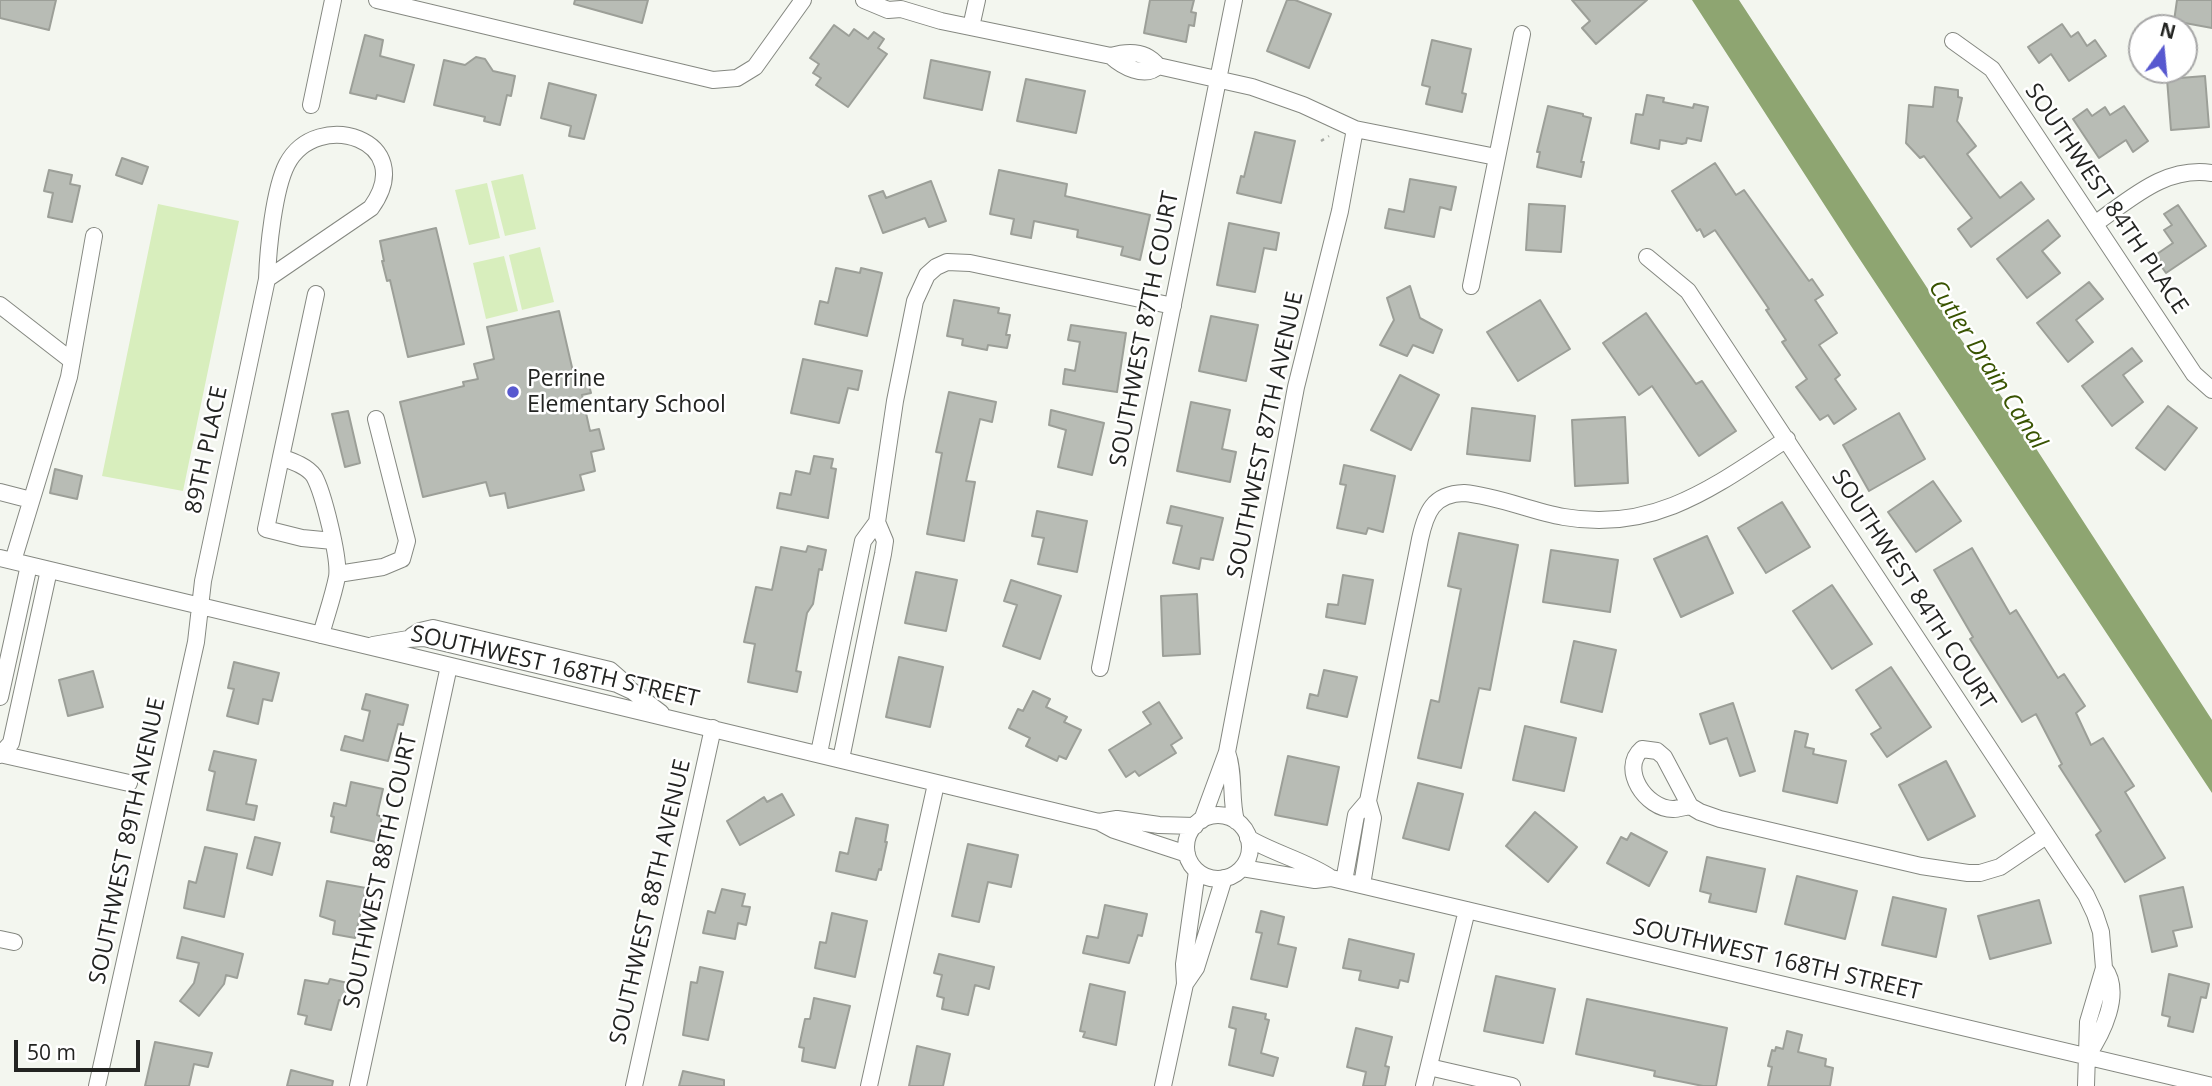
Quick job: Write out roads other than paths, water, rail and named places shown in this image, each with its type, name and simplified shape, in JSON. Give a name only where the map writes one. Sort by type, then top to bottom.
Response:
[{"type":"street","points":[[311,106],[333,0]]},
{"type":"street","points":[[377,0],[698,78],[727,80],[746,73],[764,55],[803,0]]},
{"type":"street","points":[[864,0],[888,10],[897,5],[971,27],[1111,56],[1122,53],[1142,55],[1152,58],[1158,66],[1276,95],[1355,129],[1496,157]]},
{"type":"street","points":[[971,27],[977,0]]},
{"type":"street","name":"SOUTHWEST 87TH COURT","points":[[1100,668],[1234,0]]},
{"type":"street","points":[[1471,285],[1522,34]]},
{"type":"street","name":"SOUTHWEST 84TH PLACE","points":[[1953,41],[1992,69],[2194,374],[2212,390]]},
{"type":"street","name":"SOUTHWEST 87TH AVENUE","points":[[1198,823],[1227,752],[1296,387],[1337,225],[1355,129]]},
{"type":"street","name":"89TH PLACE","points":[[199,606],[267,279],[268,247],[282,177],[295,153],[304,144],[331,135],[355,137],[372,145],[380,157],[384,174],[380,196],[371,208],[267,279]]},
{"type":"street","points":[[2096,223],[2164,177],[2195,171],[2212,173]]},
{"type":"street","points":[[0,697],[14,561],[72,361],[94,236]]},
{"type":"street","name":"SOUTHWEST 84TH COURT","points":[[1647,257],[1688,291],[2075,878],[2095,914],[2101,932],[2104,968],[2088,1021],[2086,1086]]},
{"type":"street","points":[[819,753],[863,541],[877,522],[894,401],[915,301],[927,275],[947,262],[970,263],[1173,306]]},
{"type":"street","points":[[317,294],[266,530],[333,541]]},
{"type":"street","points":[[0,305],[72,361]]},
{"type":"street","points":[[338,574],[383,567],[402,559],[407,541],[376,419]]},
{"type":"street","points":[[1362,885],[1373,818],[1368,801],[1420,539],[1427,514],[1435,502],[1453,493],[1464,493],[1566,517],[1599,520],[1629,518],[1677,506],[1698,496],[1787,439]]},
{"type":"street","points":[[281,457],[297,463],[313,475],[326,509],[338,574],[321,635]]},
{"type":"street","points":[[0,492],[31,500]]},
{"type":"street","points":[[841,759],[885,541],[877,522]]},
{"type":"street","name":"SOUTHWEST 168TH STREET","points":[[14,561],[1100,822],[1114,830],[1187,855]]},
{"type":"street","points":[[0,754],[11,743],[49,570]]},
{"type":"street","name":"SOUTHWEST 89TH AVENUE","points":[[97,1086],[196,642],[199,606]]},
{"type":"street","points":[[367,646],[408,639],[420,631],[433,628],[583,663],[610,670],[632,691],[666,716]]},
{"type":"street","name":"SOUTHWEST 88TH COURT","points":[[358,1086],[449,666]]},
{"type":"street","name":"SOUTHWEST 88TH AVENUE","points":[[634,1086],[713,727]]},
{"type":"street","name":"SOUTHWEST 87TH AVENUE","points":[[1227,752],[1232,766],[1232,803],[1236,821]]},
{"type":"street","points":[[0,754],[129,783]]},
{"type":"street","points":[[869,1086],[936,783]]},
{"type":"street","points":[[1338,879],[1356,815],[1368,801]]},
{"type":"street","points":[[1690,806],[1720,819],[1948,872],[1980,873],[2000,867],[2046,836]]},
{"type":"street","points":[[1219,816],[1236,821],[1248,838],[1250,849],[1242,868],[1224,878],[1205,876],[1197,871],[1187,855],[1187,841],[1198,823],[1219,816]]},
{"type":"street","name":"SOUTHWEST 168TH STREET","points":[[1100,822],[1117,820],[1159,825],[1198,823]]},
{"type":"street","name":"SOUTHWEST 168TH STREET","points":[[1248,838],[1280,855],[1338,879],[2212,1086]]},
{"type":"street","name":"SOUTHWEST 168TH STREET","points":[[1242,868],[1315,880],[1338,879]]},
{"type":"street","points":[[1163,1086],[1185,984],[1184,964],[1192,923],[1197,871]]},
{"type":"street","points":[[1185,984],[1196,968],[1224,878]]},
{"type":"street","points":[[1424,1086],[1467,910]]},
{"type":"street","points":[[1429,1067],[1511,1086]]},
{"type":"place","name":"Perrine Elementary School","points":[[513,392]]},
{"type":"water label","name":"Cutler Drain Canal","points":[[1987,365]]}]
